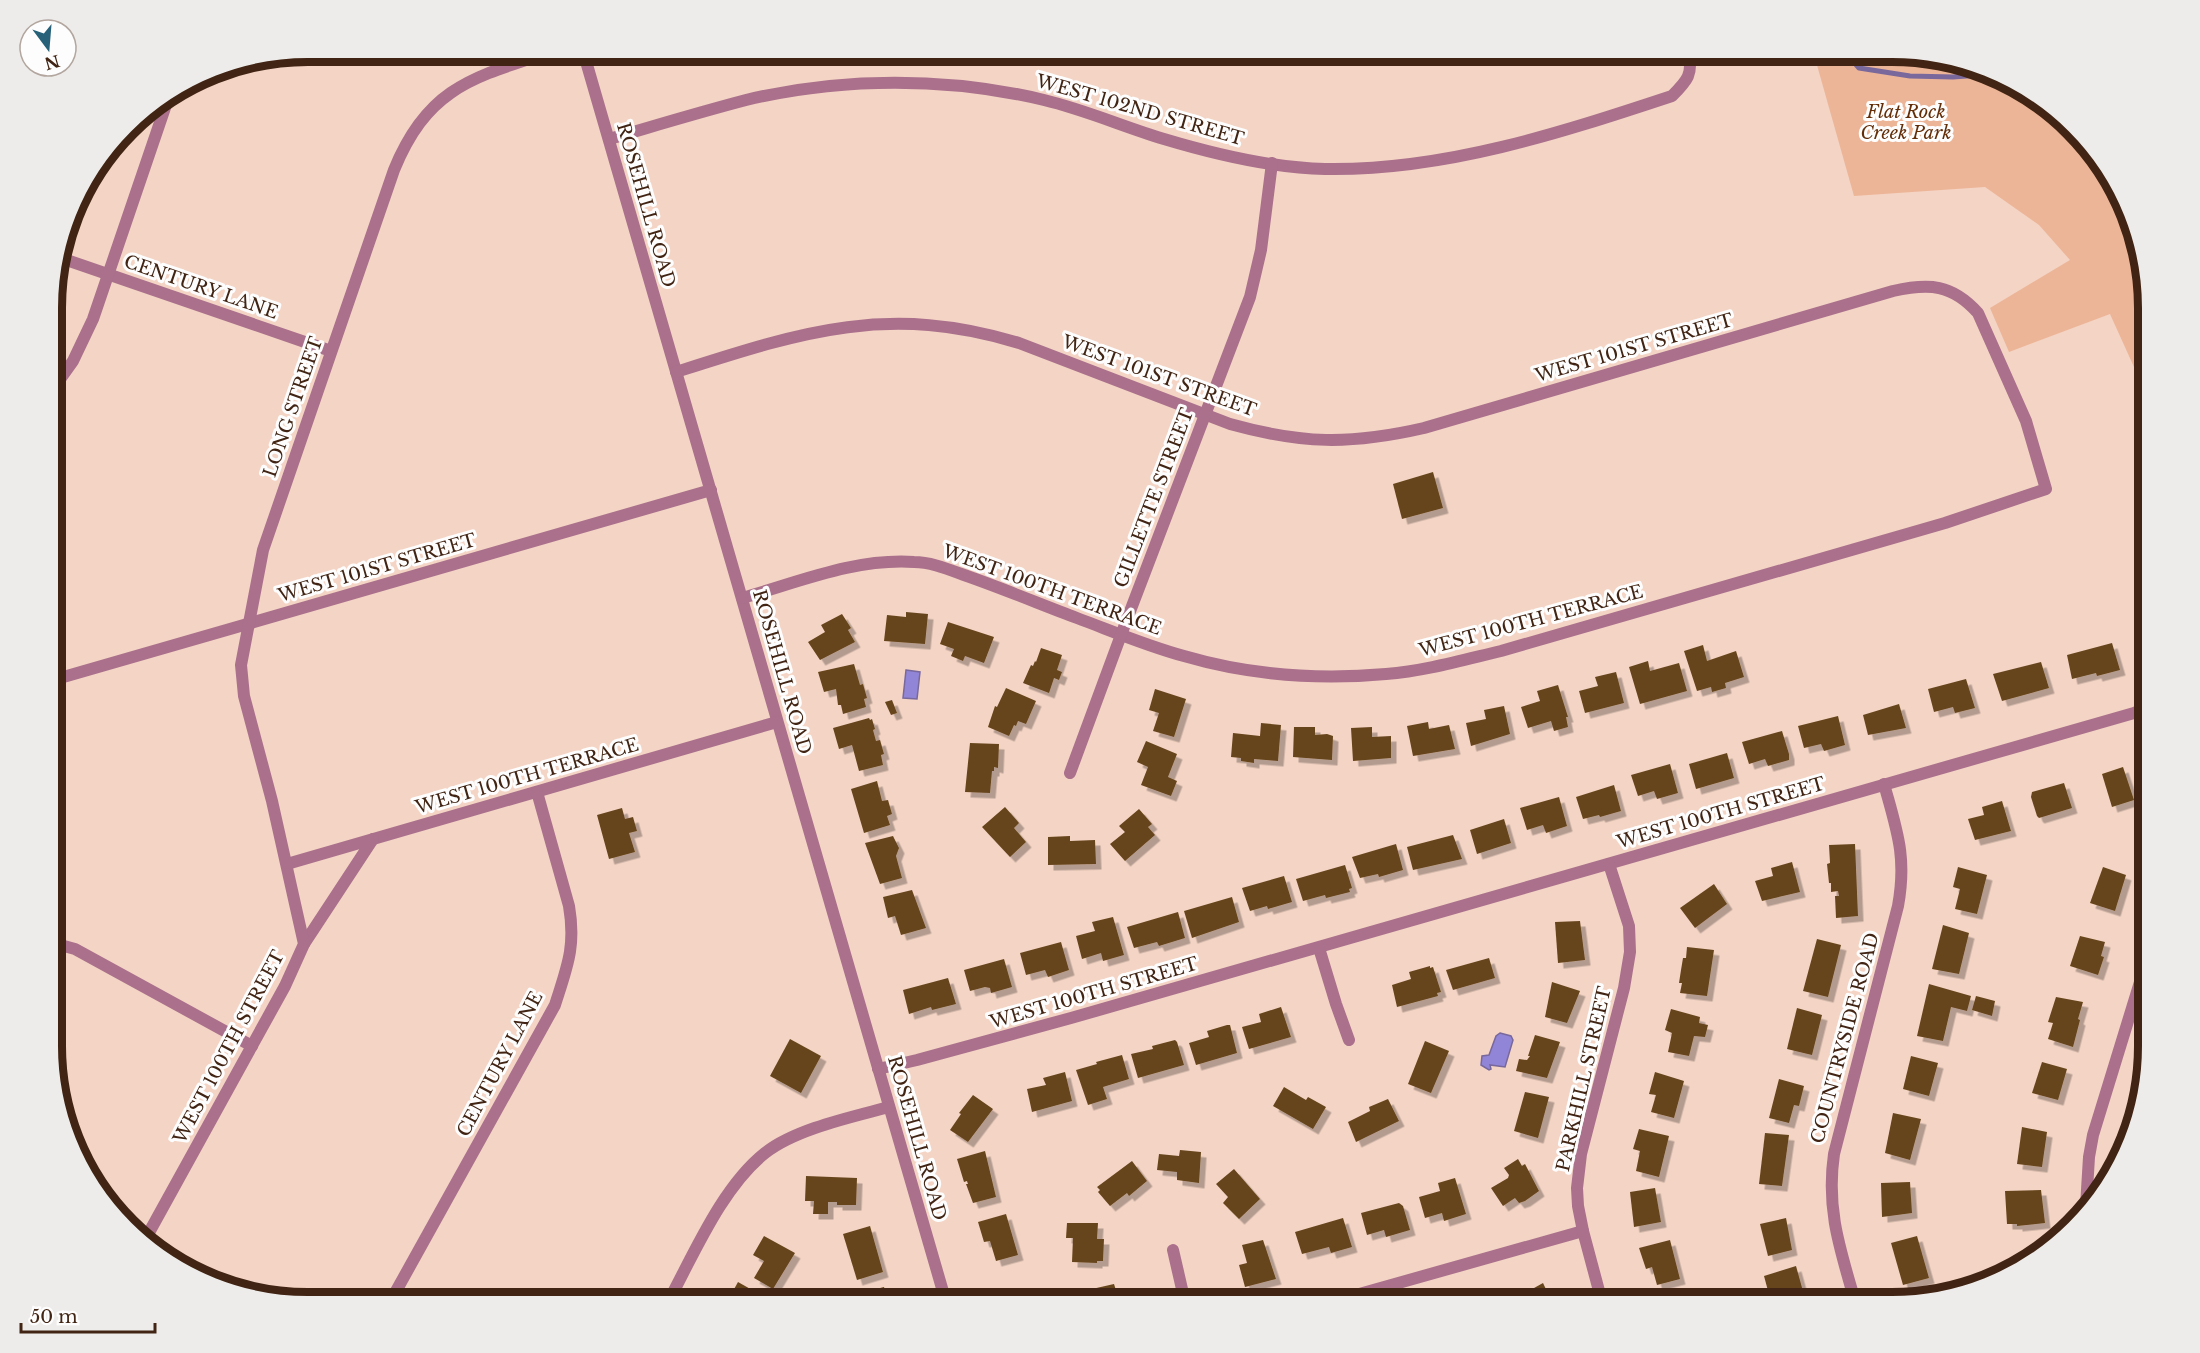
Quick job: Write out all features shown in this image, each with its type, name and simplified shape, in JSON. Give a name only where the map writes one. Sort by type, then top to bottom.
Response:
[{"type":"street","name":"LONG STREET","points":[[287,864],[244,696],[241,666],[263,550],[403,148],[419,122],[454,89],[477,77],[521,62]]},
{"type":"street","name":"ROSEHILL ROAD","points":[[586,62],[943,1292]]},
{"type":"street","name":"WEST 102ND STREET","points":[[609,139],[747,100],[808,89],[869,83],[936,84],[992,90],[1044,100],[1096,114],[1162,138],[1221,155],[1323,169],[1397,167],[1450,159],[1672,96],[1688,80],[1691,62]]},
{"type":"street","points":[[62,377],[73,362],[93,319],[165,107]]},
{"type":"street","name":"GILLETTE STREET","points":[[1070,772],[1250,297],[1261,250],[1272,163]]},
{"type":"street","name":"CENTURY LANE","points":[[66,260],[331,351]]},
{"type":"street","name":"WEST 101ST STREET","points":[[676,372],[811,332],[856,325],[912,324],[956,327],[1019,343],[1205,414],[1261,432],[1295,439],[1334,441],[1382,437],[1424,428],[1893,291],[1916,286],[1942,287],[1969,302],[1978,313],[2026,421],[2046,489]]},
{"type":"street","name":"WEST 100TH TERRACE","points":[[742,598],[866,563],[918,562],[938,566],[1121,634],[1203,661],[1286,674],[1322,677],[1387,674],[1435,667],[1501,651],[1945,523],[2046,489]]},
{"type":"street","name":"WEST 101ST STREET","points":[[62,677],[711,490]]},
{"type":"street","name":"WEST 100TH STREET","points":[[878,1069],[1015,1034],[1319,948],[2138,711]]},
{"type":"street","name":"WEST 100TH TERRACE","points":[[287,864],[777,722]]},
{"type":"street","name":"COUNTRYSIDE ROAD","points":[[1852,1292],[1836,1235],[1830,1180],[1834,1154],[1902,883],[1899,842],[1884,784]]},
{"type":"street","name":"CENTURY LANE","points":[[396,1292],[555,1005],[571,953],[572,923],[569,906],[537,792]]},
{"type":"street","points":[[304,944],[373,839]]},
{"type":"street","name":"WEST 100TH STREET","points":[[149,1233],[285,986],[304,944],[287,864]]},
{"type":"street","name":"PARKHILL STREET","points":[[1599,1292],[1583,1231],[1577,1188],[1581,1154],[1624,988],[1630,952],[1629,926],[1609,864]]},
{"type":"street","points":[[62,945],[75,949],[252,1046]]},
{"type":"street","points":[[1319,948],[1349,1040]]},
{"type":"street","points":[[2087,1197],[2093,1135],[2138,989]]},
{"type":"street","points":[[674,1292],[737,1180],[766,1152],[793,1137],[889,1107]]},
{"type":"street","points":[[1366,1292],[1583,1231]]},
{"type":"street","points":[[1173,1250],[1183,1292]]},
{"type":"green space","name":"Flat Rock Creek Park","points":[[1816,62],[1909,62],[1940,66],[1987,80],[2016,94],[2042,112],[2077,145],[2106,185],[2120,213],[2134,260],[2138,291],[2138,376],[2110,314],[2009,352],[1990,308],[2070,260],[2039,225],[1985,187],[1854,196]]},
{"type":"shaded area","points":[[906,670],[920,672],[917,699],[903,698]]},
{"type":"shaded area","points":[[1500,1033],[1511,1036],[1513,1040],[1505,1067],[1490,1065],[1489,1070],[1481,1065],[1482,1056],[1489,1055],[1496,1036]]},
{"type":"building","points":[[1433,472],[1443,508],[1402,519],[1393,484]]},
{"type":"building","points":[[906,612],[928,614],[925,644],[884,641],[887,615],[906,617]]},
{"type":"building","points":[[842,614],[851,628],[848,630],[855,642],[820,660],[808,642],[825,632],[821,625]]},
{"type":"building","points":[[948,622],[994,637],[984,663],[965,656],[963,661],[951,656],[954,649],[940,644]]},
{"type":"building","points":[[2112,643],[2120,670],[2072,679],[2067,655]]},
{"type":"building","points":[[1703,645],[1707,661],[1736,651],[1744,677],[1725,683],[1726,688],[1712,692],[1711,687],[1697,691],[1684,651]]},
{"type":"building","points":[[1041,648],[1062,655],[1057,670],[1062,672],[1059,680],[1054,678],[1049,693],[1023,683],[1031,665],[1033,666],[1036,662]]},
{"type":"building","points":[[1648,661],[1650,671],[1679,663],[1687,691],[1640,704],[1629,667]]},
{"type":"building","points":[[2041,662],[2049,688],[2002,701],[1993,674]]},
{"type":"building","points":[[854,664],[860,685],[863,684],[867,698],[864,699],[866,707],[843,714],[841,705],[838,705],[836,689],[824,692],[818,672]]},
{"type":"building","points":[[1616,672],[1624,703],[1585,713],[1579,691],[1598,686],[1595,677]]},
{"type":"building","points":[[1966,679],[1975,708],[1955,713],[1953,707],[1934,712],[1928,689]]},
{"type":"building","points":[[1558,685],[1568,717],[1566,717],[1568,727],[1554,731],[1551,721],[1528,728],[1521,707],[1540,701],[1537,691]]},
{"type":"building","points":[[1006,688],[1036,701],[1026,724],[1018,721],[1009,736],[988,727],[995,706],[997,707]]},
{"type":"building","points":[[1155,689],[1186,699],[1174,737],[1153,731],[1159,713],[1149,710]]},
{"type":"building","points":[[892,700],[897,713],[891,715],[885,702]]},
{"type":"building","points":[[1899,704],[1906,728],[1868,735],[1863,715]]},
{"type":"building","points":[[1504,706],[1510,734],[1471,746],[1466,723],[1486,719],[1484,710]]},
{"type":"building","points":[[1838,716],[1845,745],[1824,751],[1821,744],[1804,748],[1798,726]]},
{"type":"building","points":[[872,719],[876,741],[880,740],[884,754],[881,755],[883,765],[859,771],[852,745],[839,749],[833,728]]},
{"type":"building","points":[[1428,722],[1429,729],[1449,725],[1455,749],[1413,756],[1407,726]]},
{"type":"building","points":[[1261,723],[1281,725],[1278,761],[1254,759],[1254,763],[1231,757],[1233,733],[1260,736]]},
{"type":"building","points":[[1294,727],[1315,727],[1315,735],[1333,736],[1332,760],[1293,757]]},
{"type":"building","points":[[1372,727],[1372,737],[1391,736],[1391,758],[1353,761],[1351,728]]},
{"type":"building","points":[[1782,731],[1789,760],[1768,766],[1765,759],[1749,764],[1742,742]]},
{"type":"building","points":[[1146,741],[1177,754],[1168,777],[1177,781],[1171,796],[1141,785],[1148,767],[1137,762]]},
{"type":"building","points":[[970,743],[999,744],[998,768],[994,767],[992,771],[990,793],[965,792]]},
{"type":"building","points":[[1727,753],[1734,778],[1696,789],[1689,764]]},
{"type":"building","points":[[1670,764],[1678,793],[1657,799],[1654,791],[1638,796],[1631,775]]},
{"type":"building","points":[[2123,767],[2134,800],[2112,807],[2102,774]]},
{"type":"building","points":[[877,781],[882,801],[888,800],[892,814],[887,816],[890,825],[864,833],[851,789]]},
{"type":"building","points":[[2064,783],[2072,808],[2039,818],[2031,797],[2032,792]]},
{"type":"building","points":[[1614,785],[1621,811],[1583,819],[1576,797]]},
{"type":"building","points":[[1559,797],[1567,826],[1546,833],[1543,825],[1527,830],[1520,808]]},
{"type":"building","points":[[2002,801],[2011,831],[1975,840],[1968,819],[1984,815],[1982,807]]},
{"type":"building","points":[[1005,807],[1019,823],[1014,828],[1026,842],[1010,857],[982,827]]},
{"type":"building","points":[[622,808],[625,819],[633,817],[637,831],[629,833],[635,852],[609,859],[597,815]]},
{"type":"building","points":[[1139,809],[1152,824],[1148,827],[1155,835],[1125,861],[1110,844],[1125,832],[1119,826]]},
{"type":"building","points":[[1504,819],[1511,843],[1477,854],[1470,830]]},
{"type":"building","points":[[1453,835],[1462,859],[1413,870],[1407,847]]},
{"type":"building","points":[[893,836],[899,848],[896,856],[902,878],[880,884],[865,843]]},
{"type":"building","points":[[1070,836],[1070,841],[1095,840],[1096,864],[1048,865],[1048,837]]},
{"type":"building","points":[[1396,844],[1403,870],[1379,877],[1378,874],[1360,878],[1352,857]]},
{"type":"building","points":[[1855,844],[1858,916],[1836,918],[1835,896],[1839,896],[1838,891],[1831,892],[1831,883],[1829,883],[1827,864],[1830,863],[1829,845]]},
{"type":"building","points":[[1792,862],[1800,892],[1762,901],[1755,881],[1773,876],[1771,868]]},
{"type":"building","points":[[1345,865],[1352,888],[1349,889],[1350,892],[1303,901],[1296,879]]},
{"type":"building","points":[[1958,867],[1987,875],[1977,914],[1955,909],[1960,889],[1953,887]]},
{"type":"building","points":[[2103,867],[2126,875],[2115,911],[2090,903]]},
{"type":"building","points":[[1284,876],[1292,902],[1268,909],[1267,906],[1250,911],[1242,888]]},
{"type":"building","points":[[1714,884],[1727,904],[1695,928],[1680,908]]},
{"type":"building","points":[[912,890],[926,928],[901,935],[895,916],[888,918],[883,897]]},
{"type":"building","points":[[1232,897],[1239,922],[1192,938],[1184,911]]},
{"type":"building","points":[[1178,912],[1185,938],[1159,946],[1157,942],[1134,948],[1127,927]]},
{"type":"building","points":[[1113,917],[1124,955],[1103,961],[1101,953],[1082,959],[1076,936],[1095,931],[1092,922]]},
{"type":"building","points":[[1580,921],[1585,960],[1558,963],[1555,922]]},
{"type":"building","points":[[1943,925],[1969,933],[1959,974],[1932,969]]},
{"type":"building","points":[[2080,936],[2105,942],[2101,956],[2104,957],[2098,975],[2070,966]]},
{"type":"building","points":[[1817,939],[1841,945],[1828,997],[1803,991]]},
{"type":"building","points":[[1061,942],[1069,970],[1048,977],[1045,970],[1026,975],[1020,953]]},
{"type":"building","points":[[1687,947],[1714,950],[1707,996],[1680,993],[1682,983],[1679,983]]},
{"type":"building","points":[[1489,958],[1495,978],[1453,990],[1446,970]]},
{"type":"building","points":[[1004,959],[1012,987],[991,993],[990,988],[985,987],[970,991],[964,970]]},
{"type":"building","points":[[1430,966],[1430,968],[1433,967],[1441,992],[1437,993],[1438,996],[1397,1007],[1392,985],[1411,979],[1409,972]]},
{"type":"building","points":[[948,978],[956,1004],[932,1010],[931,1007],[909,1014],[903,990]]},
{"type":"building","points":[[1552,982],[1580,991],[1567,1023],[1545,1017]]},
{"type":"building","points":[[1929,984],[1971,996],[1967,1011],[1951,1007],[1943,1041],[1917,1036]]},
{"type":"building","points":[[1976,996],[1995,1001],[1992,1016],[1972,1010]]},
{"type":"building","points":[[2056,997],[2083,1002],[2073,1047],[2048,1039],[2053,1023],[2048,1022]]},
{"type":"building","points":[[1281,1007],[1291,1037],[1249,1049],[1242,1027],[1261,1022],[1259,1014]]},
{"type":"building","points":[[1797,1008],[1822,1015],[1812,1055],[1787,1049]]},
{"type":"building","points":[[1671,1009],[1700,1017],[1699,1023],[1708,1025],[1705,1037],[1694,1036],[1689,1056],[1668,1052],[1672,1033],[1665,1030]]},
{"type":"building","points":[[1230,1025],[1237,1053],[1196,1065],[1189,1043],[1209,1037],[1207,1031]]},
{"type":"building","points":[[1535,1035],[1560,1042],[1547,1078],[1516,1071],[1519,1059],[1527,1060],[1530,1056],[1528,1056]]},
{"type":"building","points":[[790,1039],[821,1056],[801,1093],[770,1076]]},
{"type":"building","points":[[1175,1040],[1184,1065],[1138,1078],[1131,1054],[1153,1049],[1152,1046]]},
{"type":"building","points":[[1425,1041],[1449,1051],[1431,1093],[1408,1084]]},
{"type":"building","points":[[1122,1055],[1129,1079],[1103,1087],[1107,1099],[1088,1105],[1076,1070]]},
{"type":"building","points":[[1911,1056],[1938,1063],[1929,1096],[1903,1089]]},
{"type":"building","points":[[2042,1062],[2067,1069],[2058,1100],[2032,1093]]},
{"type":"building","points":[[1065,1072],[1072,1101],[1032,1112],[1027,1089],[1046,1085],[1043,1078]]},
{"type":"building","points":[[1655,1072],[1684,1081],[1674,1118],[1651,1112],[1656,1095],[1649,1094]]},
{"type":"building","points":[[1779,1079],[1804,1086],[1799,1106],[1794,1105],[1789,1123],[1769,1118]]},
{"type":"building","points":[[1284,1087],[1306,1100],[1308,1097],[1326,1107],[1313,1129],[1273,1106]]},
{"type":"building","points":[[1525,1092],[1549,1097],[1538,1138],[1514,1131]]},
{"type":"building","points":[[973,1095],[993,1109],[968,1142],[950,1130],[961,1114],[959,1113]]},
{"type":"building","points":[[1388,1099],[1399,1121],[1356,1142],[1348,1122],[1370,1111],[1369,1107]]},
{"type":"building","points":[[1893,1113],[1921,1119],[1910,1160],[1885,1153]]},
{"type":"building","points":[[2022,1127],[2047,1132],[2042,1167],[2017,1164]]},
{"type":"building","points":[[1639,1129],[1669,1136],[1659,1177],[1636,1171],[1640,1151],[1633,1149]]},
{"type":"building","points":[[1765,1133],[1789,1135],[1782,1186],[1759,1184]]},
{"type":"building","points":[[1180,1150],[1201,1152],[1199,1183],[1177,1180],[1177,1172],[1157,1170],[1159,1154],[1179,1156]]},
{"type":"building","points":[[985,1151],[996,1197],[973,1203],[967,1181],[964,1182],[957,1159]]},
{"type":"building","points":[[1518,1159],[1522,1166],[1525,1164],[1539,1191],[1525,1201],[1519,1203],[1515,1198],[1503,1206],[1491,1188],[1508,1178],[1509,1175],[1504,1168]]},
{"type":"building","points":[[1132,1161],[1147,1181],[1129,1196],[1127,1193],[1110,1206],[1098,1192],[1100,1190],[1097,1187]]},
{"type":"building","points":[[1234,1169],[1260,1199],[1239,1219],[1223,1203],[1228,1197],[1216,1184]]},
{"type":"building","points":[[806,1176],[857,1178],[856,1205],[837,1205],[837,1202],[828,1202],[828,1214],[813,1214],[814,1201],[805,1201]]},
{"type":"building","points":[[1455,1178],[1466,1214],[1444,1221],[1442,1213],[1425,1218],[1419,1197],[1440,1191],[1438,1183]]},
{"type":"building","points":[[1910,1182],[1912,1213],[1882,1217],[1881,1183]]},
{"type":"building","points":[[1655,1188],[1661,1222],[1634,1227],[1630,1192]]},
{"type":"building","points":[[2041,1190],[2045,1223],[2017,1226],[2017,1224],[2007,1224],[2005,1191]]},
{"type":"building","points":[[1399,1203],[1403,1206],[1410,1230],[1386,1237],[1384,1230],[1367,1235],[1361,1213]]},
{"type":"building","points":[[1006,1214],[1018,1255],[996,1261],[990,1241],[984,1242],[978,1222]]},
{"type":"building","points":[[1343,1218],[1352,1247],[1331,1253],[1329,1247],[1302,1254],[1295,1232]]},
{"type":"building","points":[[1786,1218],[1792,1250],[1768,1256],[1760,1224]]},
{"type":"building","points":[[1067,1223],[1098,1223],[1097,1239],[1104,1239],[1103,1261],[1097,1261],[1097,1263],[1072,1262],[1073,1238],[1066,1238]]},
{"type":"building","points":[[870,1226],[883,1272],[857,1280],[843,1234]]},
{"type":"building","points":[[764,1236],[795,1253],[773,1289],[754,1278],[764,1261],[753,1255]]},
{"type":"building","points":[[1917,1236],[1929,1278],[1903,1285],[1891,1243]]},
{"type":"building","points":[[1263,1240],[1276,1279],[1245,1287],[1239,1265],[1247,1263],[1242,1245]]},
{"type":"building","points":[[1670,1240],[1680,1279],[1657,1285],[1652,1267],[1646,1269],[1639,1248]]},
{"type":"building","points":[[1796,1266],[1803,1292],[1768,1292],[1764,1276]]},
{"type":"building","points":[[738,1282],[756,1292],[732,1292]]},
{"type":"building","points":[[1543,1283],[1547,1292],[1527,1292]]},
{"type":"building","points":[[1114,1284],[1116,1292],[1093,1292],[1092,1289]]},
{"type":"building","points":[[884,1287],[885,1292],[865,1292]]},
{"type":"waterway","points":[[1854,62],[1859,68],[1910,76],[1974,76]]}]
